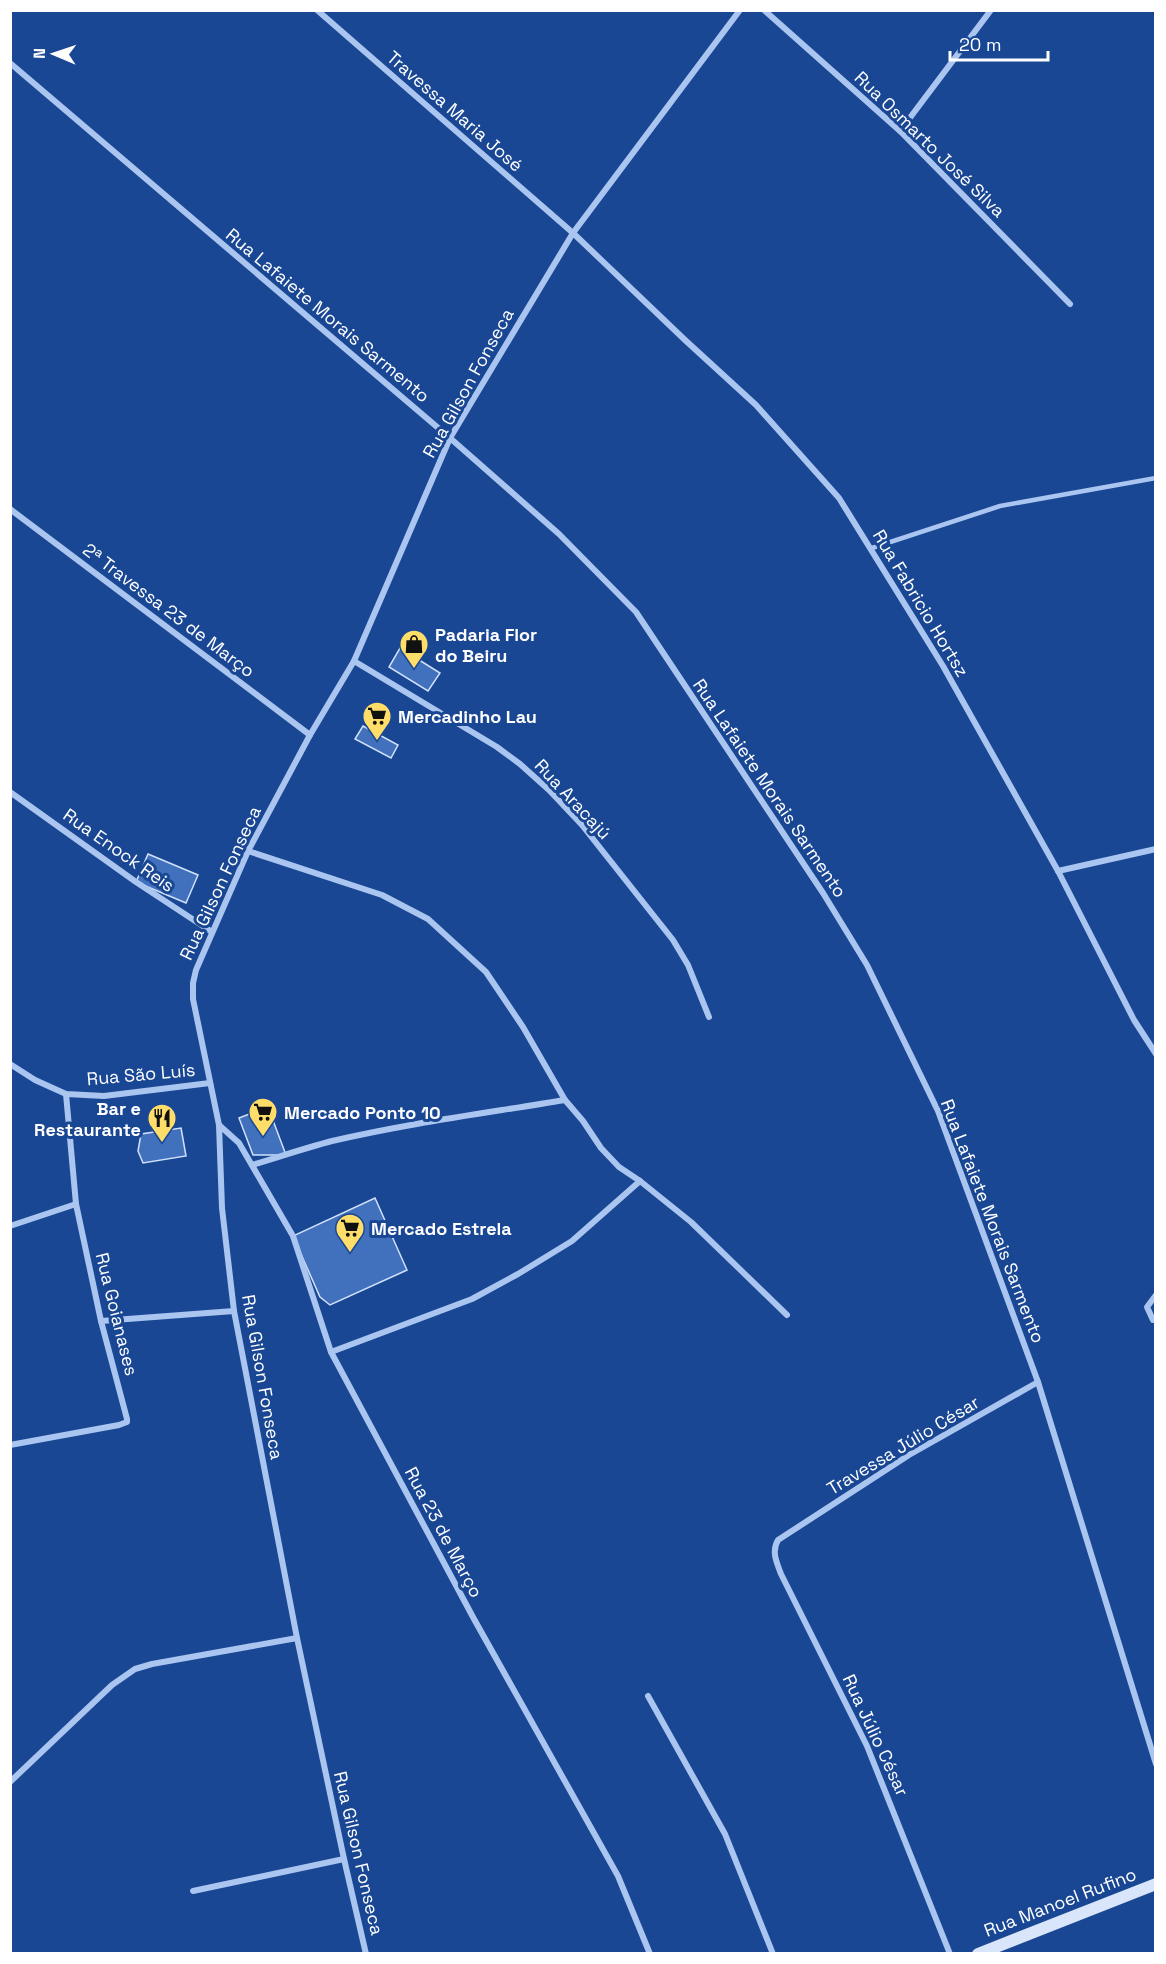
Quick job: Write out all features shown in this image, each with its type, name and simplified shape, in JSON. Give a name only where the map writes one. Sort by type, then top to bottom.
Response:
[{"type":"main road","name":"Rua Manoel Rufino","points":[[978,1953],[1152,1888]]},
{"type":"street","name":"Travessa Maria José","points":[[317,10],[573,233]]},
{"type":"street","name":"Rua Gilson Fonseca","points":[[366,1953],[297,1638],[234,1311],[222,1208],[219,1125],[193,999],[193,983],[196,970],[248,851],[310,735],[354,661],[450,438],[573,233],[740,10]]},
{"type":"street","name":"Rua Osmarto José Silva","points":[[764,10],[900,131],[1070,304]]},
{"type":"street","points":[[900,131],[991,10]]},
{"type":"street","name":"Rua Lafaiete Morais Sarmento","points":[[10,63],[450,438],[559,534],[636,612],[823,893],[867,965],[938,1111],[1038,1382],[1155,1764]]},
{"type":"street","name":"Rua Fabricio Hortsz","points":[[573,233],[756,405],[840,498],[943,666],[1058,871],[1134,1020],[1155,1053]]},
{"type":"street","name":"2ª Travessa 23 de Março","points":[[10,509],[310,735]]},
{"type":"street","name":"Rua Aracajú","points":[[354,661],[496,747],[520,764],[549,790],[582,825],[673,940],[688,965],[709,1017]]},
{"type":"street","name":"Rua Enock Reis","points":[[10,792],[136,882],[212,932]]},
{"type":"street","points":[[1058,871],[1155,849]]},
{"type":"street","points":[[248,851],[382,895],[428,919],[486,972],[523,1027],[565,1100],[601,1148],[619,1167],[691,1222],[787,1314]]},
{"type":"street","name":"Rua São Luís","points":[[10,1064],[34,1080],[66,1094],[104,1096],[210,1083]]},
{"type":"street","name":"Rua Goianases","points":[[10,1445],[127,1422],[101,1321],[76,1204],[66,1094]]},
{"type":"street","points":[[252,1165],[330,1142],[380,1131],[565,1100]]},
{"type":"street","name":"Rua 23 de Março","points":[[219,1125],[239,1143],[293,1236],[331,1352],[468,1608],[618,1876],[650,1953]]},
{"type":"street","points":[[331,1352],[472,1299],[518,1274],[572,1241],[640,1181]]},
{"type":"street","points":[[10,1226],[76,1204]]},
{"type":"street","points":[[1153,1320],[1147,1307],[1155,1295]]},
{"type":"street","points":[[101,1321],[234,1311]]},
{"type":"street","name":"Travessa Júlio César","points":[[785,1536],[909,1455],[1038,1382]]},
{"type":"street","name":"Rua Júlio César","points":[[785,1536],[778,1540],[774,1552],[781,1574],[867,1746],[950,1953]]},
{"type":"street","points":[[10,1782],[112,1685],[135,1669],[297,1638]]},
{"type":"street","points":[[648,1696],[725,1833],[773,1953]]},
{"type":"street","points":[[193,1891],[344,1859]]},
{"type":"lane","points":[[872,548],[1000,506],[1155,478]]},
{"type":"building","name":"Padaria Flor do Beiru","points":[[400,648],[440,673],[428,691],[389,667]]},
{"type":"building","name":"Mercadinho Lau","points":[[363,726],[398,745],[391,758],[355,739]]},
{"type":"building","points":[[148,854],[198,875],[186,903],[136,882]]},
{"type":"building","name":"Mercado Ponto 10","points":[[268,1107],[286,1155],[253,1155],[239,1118]]},
{"type":"building","name":"Bar e Restaurante","points":[[181,1128],[186,1156],[143,1163],[138,1151],[141,1134]]},
{"type":"building","name":"Mercado Estrela","points":[[375,1198],[407,1270],[330,1305],[320,1297],[293,1236]]},
{"type":"place","name":"Padaria Flor do Beiru","points":[[414,670]]},
{"type":"place","name":"Mercadinho Lau","points":[[377,742]]},
{"type":"place","name":"Mercado Ponto 10","points":[[263,1138]]},
{"type":"place","name":"Bar e Restaurante","points":[[162,1144]]},
{"type":"place","name":"Mercado Estrela","points":[[350,1254]]}]
